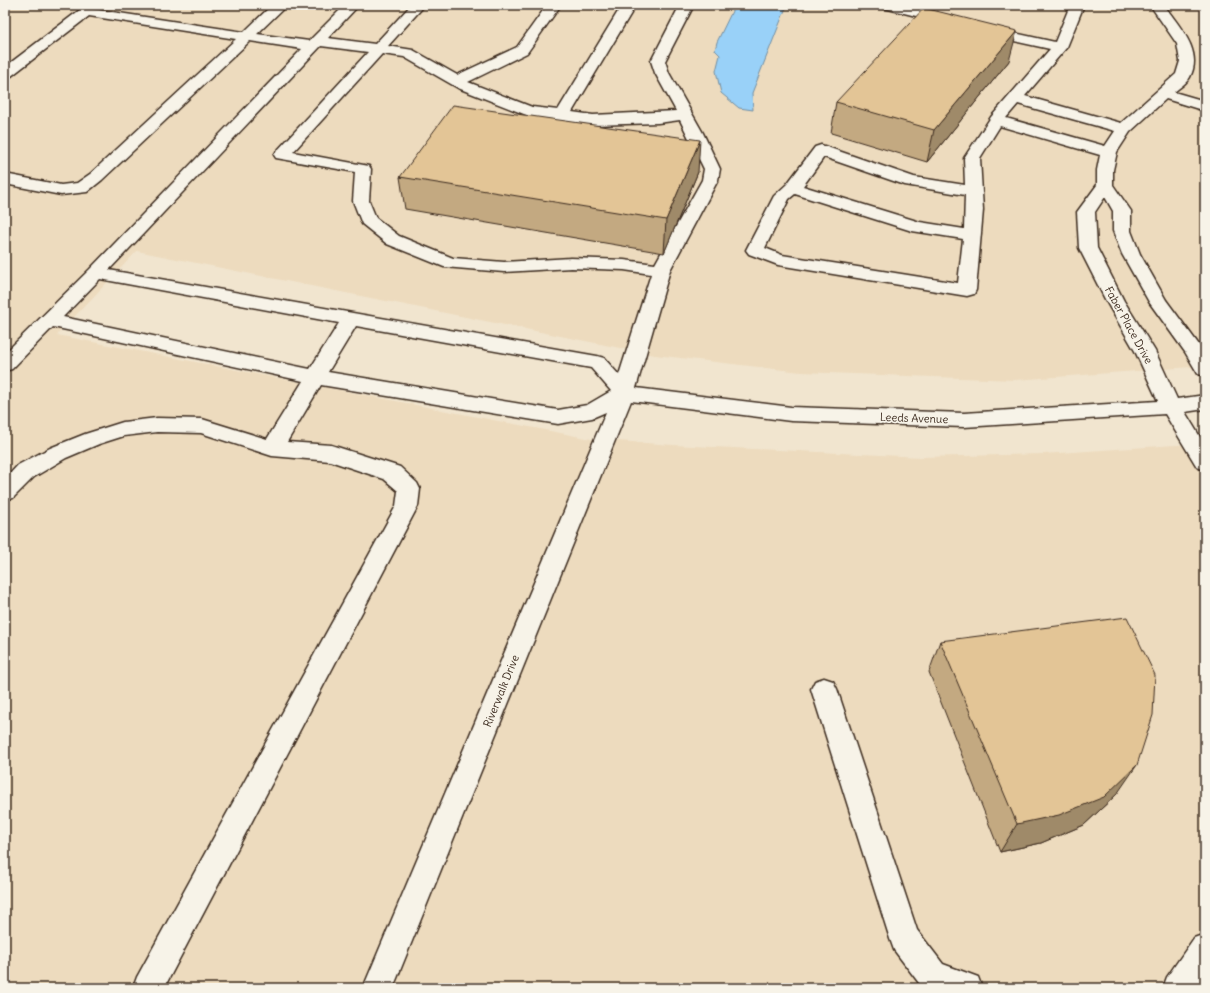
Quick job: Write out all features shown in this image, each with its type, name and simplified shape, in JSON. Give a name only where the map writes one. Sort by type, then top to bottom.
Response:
[{"type":"street","points":[[5,179],[61,190],[81,188],[102,172],[280,5]]},
{"type":"street","points":[[5,364],[96,273],[352,5]]},
{"type":"street","points":[[418,5],[282,155],[363,170],[361,201],[368,220],[394,240],[450,263],[504,267],[571,263],[624,265],[661,270]]},
{"type":"street","points":[[457,81],[522,50],[554,5]]},
{"type":"street","points":[[562,116],[629,5]]},
{"type":"street","name":"Riverwalk Drive","points":[[378,988],[624,393],[661,270],[710,180],[712,169],[662,72],[658,61],[687,5]]},
{"type":"street","points":[[889,5],[1015,38],[1060,47]]},
{"type":"street","points":[[974,192],[911,181],[821,150],[793,188],[782,196],[755,250],[778,260],[967,290],[974,210],[974,192],[972,158],[996,120],[1060,47],[1077,5],[1074,5]]},
{"type":"street","points":[[1157,5],[1184,44],[1187,61],[1183,76],[1165,94],[1124,129],[1109,152],[1105,170],[1105,185],[1122,211],[1122,231],[1131,254],[1158,302],[1192,348],[1205,369]]},
{"type":"street","points":[[5,74],[90,8],[248,36],[379,48],[408,54],[457,81],[529,111],[593,120],[658,118],[685,115]]},
{"type":"street","points":[[1165,94],[1205,106]]},
{"type":"street","points":[[1014,98],[1124,129]]},
{"type":"street","points":[[996,120],[1109,152]]},
{"type":"street","name":"Faber Place Drive","points":[[1105,185],[1086,212],[1088,248],[1115,301],[1145,351],[1171,407],[1205,462]]},
{"type":"street","points":[[793,188],[918,227],[972,235]]},
{"type":"street","points":[[48,320],[315,377],[558,418],[592,411],[624,393],[597,363],[96,273]]},
{"type":"street","points":[[272,448],[350,319]]},
{"type":"street","name":"Leeds Avenue","points":[[624,393],[791,414],[964,420],[1171,407],[1205,402]]},
{"type":"street","points":[[5,492],[26,471],[58,453],[92,439],[123,429],[157,425],[202,426],[272,448],[331,452],[392,473],[409,489],[407,506],[148,988]]},
{"type":"street","points":[[824,689],[905,938],[933,976],[967,988]]},
{"type":"street","points":[[1178,988],[1205,949]]},
{"type":"shaded area","points":[[5,5],[1205,5],[1205,366],[1015,380],[801,372],[655,355],[137,251],[57,335],[591,439],[673,445],[922,457],[1044,454],[1205,443],[1205,988],[5,988]]},
{"type":"water","points":[[735,5],[787,5],[752,93],[753,110],[739,108],[721,93],[716,71],[720,55],[715,50],[717,42]]},
{"type":"building","points":[[924,8],[1017,31],[934,130],[836,102]]},
{"type":"building","points":[[453,105],[700,140],[666,220],[400,177]]},
{"type":"building","points":[[1127,617],[1155,675],[1153,715],[1137,765],[1104,797],[1059,815],[1017,824],[940,641]]}]
